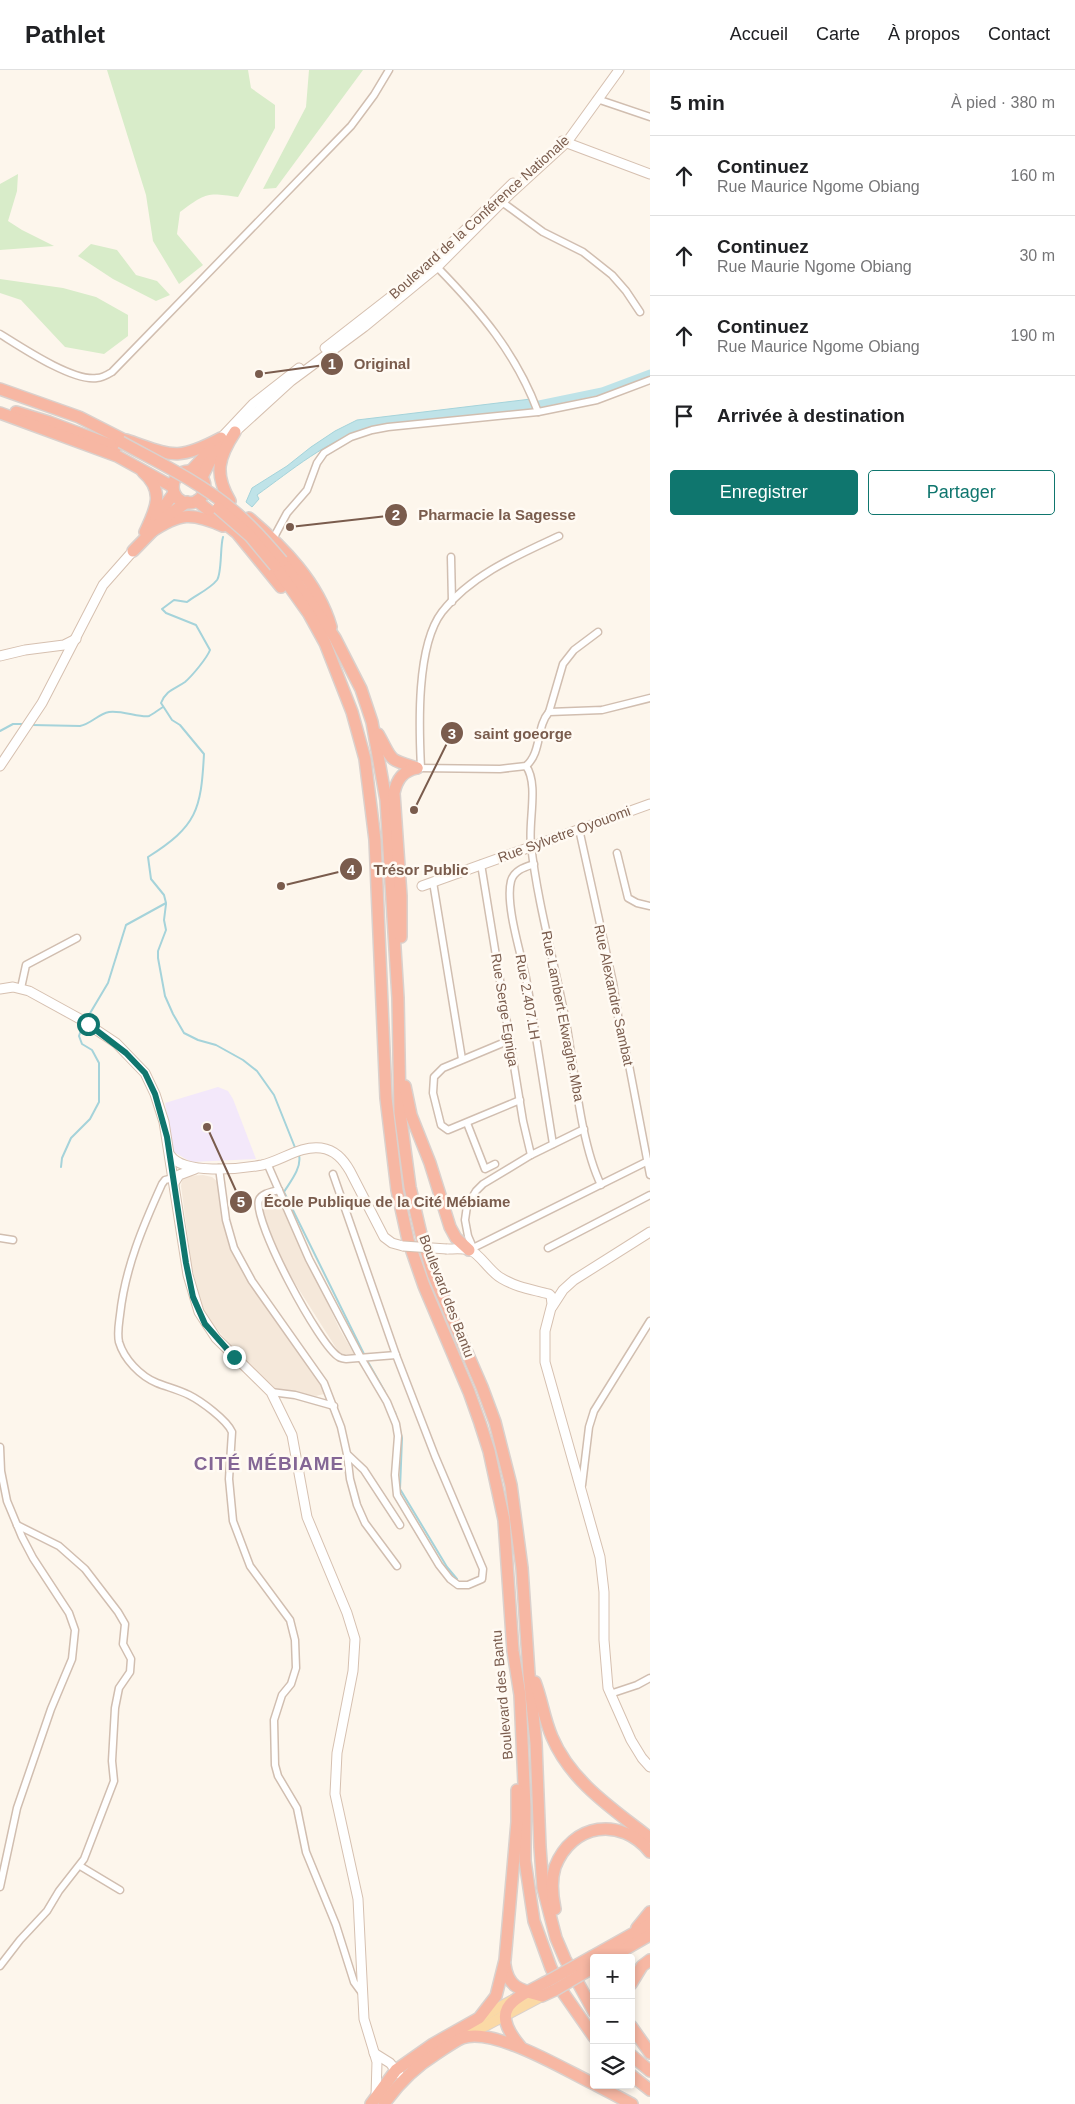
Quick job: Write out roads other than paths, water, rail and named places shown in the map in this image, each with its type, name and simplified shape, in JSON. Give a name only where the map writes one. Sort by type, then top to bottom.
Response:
[{"type":"highway","points":[[0,389],[79,416],[119,442],[188,471],[204,480],[273,539],[317,593],[328,614],[335,638]]},
{"type":"highway","points":[[0,395],[100,432],[165,465],[226,504],[256,531],[278,564]]},
{"type":"highway","points":[[0,407],[119,442],[172,454],[192,451],[220,438]]},
{"type":"highway","points":[[0,413],[132,463],[174,490],[181,500],[192,502],[236,532],[288,596],[335,669]]},
{"type":"highway","points":[[148,532],[167,516],[204,494],[204,480],[210,461],[235,432]]},
{"type":"highway","points":[[230,502],[220,483],[220,469],[223,453],[235,432]]},
{"type":"highway","points":[[133,551],[148,532],[174,490],[175,479],[188,471],[220,438]]},
{"type":"highway","points":[[132,463],[152,482],[157,494],[155,509],[148,532]]},
{"type":"highway","points":[[148,532],[175,518],[189,516],[204,518],[236,532]]},
{"type":"highway","name":"Boulevard des Bantu","points":[[278,564],[335,638],[361,689],[372,722],[386,800],[395,949],[400,1112],[410,1187],[421,1234],[440,1293],[487,1400],[512,1485],[522,1568],[536,1744],[542,1880],[552,1926],[565,1960],[590,2005]]},
{"type":"highway","name":"Boulevard des Bantu","points":[[278,564],[325,643],[362,743],[370,786],[379,905],[386,1098],[397,1190],[408,1240],[432,1307],[469,1392],[489,1451],[505,1533],[513,1651],[520,1708],[525,1807],[525,1861],[534,1921],[564,1994],[590,2031]]},
{"type":"highway","points":[[372,722],[390,757],[400,764],[419,768]]},
{"type":"highway","points":[[395,949],[401,936],[401,914],[394,793],[397,782],[403,774],[419,768]]},
{"type":"highway","points":[[399,1045],[411,1115],[430,1163],[453,1233],[456,1238],[473,1251]]},
{"type":"highway","points":[[446,1249],[453,1244],[453,1233]]},
{"type":"highway","points":[[529,1674],[538,1690],[545,1719],[553,1739],[568,1766],[582,1783],[650,1838]]},
{"type":"highway","points":[[377,2101],[396,2070],[433,2044],[479,2018],[496,1996],[505,1960],[517,1822],[520,1708]]},
{"type":"highway","points":[[565,1960],[552,1888],[555,1868],[565,1850],[579,1837],[605,1828],[625,1832],[644,1844],[650,1852]]},
{"type":"highway","points":[[630,1936],[650,1912]]},
{"type":"highway","points":[[604,1954],[650,1924]]},
{"type":"highway","points":[[617,1954],[650,1934]]},
{"type":"highway","points":[[505,1960],[506,1972],[510,1982],[528,1992],[542,1996],[552,1985]]},
{"type":"highway","points":[[635,1977],[642,1966],[650,1960]]},
{"type":"highway","points":[[521,2047],[509,2033],[505,2022],[512,2000],[528,1992],[552,1985],[590,1964]]},
{"type":"highway","points":[[635,2032],[650,2053]]},
{"type":"highway","points":[[377,2101],[427,2060],[463,2038],[494,2039],[521,2047],[590,2082]]},
{"type":"highway","points":[[635,2058],[650,2071]]},
{"type":"highway","points":[[635,2078],[650,2090]]},
{"type":"highway","points":[[603,2089],[632,2104]]},
{"type":"main road","points":[[463,2038],[542,1996]]},
{"type":"main road","points":[[479,2018],[512,2000]]},
{"type":"street","points":[[0,334],[49,363],[79,376],[96,379],[112,372],[351,126],[374,95],[389,70]]},
{"type":"street","points":[[619,70],[597,99],[650,117]]},
{"type":"street","name":"Boulevard de la Conférence Nationale","points":[[235,432],[283,388],[371,322],[437,267],[563,141],[566,135],[574,132],[597,99]]},
{"type":"street","points":[[563,141],[650,174]]},
{"type":"street","name":"Boulevard de la Conférence Nationale","points":[[220,438],[264,394],[420,274],[494,200],[563,141]]},
{"type":"street","points":[[502,202],[542,232],[583,252],[612,276],[626,291],[640,312]]},
{"type":"street","points":[[437,267],[501,340],[521,371],[538,412]]},
{"type":"street","points":[[273,539],[287,514],[310,486],[320,457],[351,437],[388,427],[538,412],[597,400],[650,380]]},
{"type":"street","points":[[559,536],[514,556],[473,582],[442,612],[432,629],[426,652],[422,680],[419,768],[500,769],[526,766],[534,757],[563,664],[574,650],[598,632]]},
{"type":"street","points":[[0,766],[32,721],[103,585],[133,551]]},
{"type":"street","points":[[451,556],[452,602]]},
{"type":"street","points":[[0,656],[64,645],[76,639]]},
{"type":"street","points":[[46,647],[58,650],[61,654],[62,666]]},
{"type":"street","points":[[549,712],[602,710],[650,698]]},
{"type":"street","name":"Rue Lambert Ekwaghe Mba","points":[[526,766],[531,776],[531,846],[534,864],[567,1026],[584,1128],[596,1176],[601,1184]]},
{"type":"street","name":"Rue Sylvetre Oyouomi","points":[[422,886],[650,804]]},
{"type":"street","name":"Rue Alexandre Sambat","points":[[579,829],[608,960],[648,1161]]},
{"type":"street","points":[[617,853],[628,898],[637,903],[650,906]]},
{"type":"street","name":"Rue Serge Egniga","points":[[481,864],[520,1100],[531,1155]]},
{"type":"street","name":"Rue 2.407.LH","points":[[534,864],[519,870],[513,875],[511,897],[553,1144]]},
{"type":"street","points":[[433,882],[462,1059]]},
{"type":"street","points":[[21,988],[26,965],[77,938]]},
{"type":"street","points":[[0,989],[21,988],[40,996],[80,1019],[116,1044],[145,1073],[162,1113],[188,1275],[199,1312],[205,1324],[216,1338],[271,1392],[292,1435],[307,1517],[347,1613],[355,1639],[353,1672],[337,1753],[334,1787],[358,1899],[365,2027],[378,2070],[377,2101]]},
{"type":"street","points":[[510,1040],[442,1068],[434,1077],[433,1092],[441,1125],[448,1130],[520,1100]]},
{"type":"street","points":[[467,1123],[485,1169],[496,1164]]},
{"type":"street","points":[[584,1128],[531,1155],[483,1184],[470,1199],[465,1220],[473,1251],[488,1268],[500,1278],[521,1289],[552,1296],[551,1309],[545,1331],[545,1362],[603,1574],[605,1652],[610,1694],[637,1750],[650,1767]]},
{"type":"street","points":[[170,1155],[174,1161],[181,1165],[198,1168],[219,1168],[267,1164],[315,1147],[332,1151],[344,1161],[350,1171],[384,1238],[392,1243],[403,1246],[473,1251],[648,1161],[650,1175]]},
{"type":"street","points":[[267,1164],[310,1259],[360,1358],[387,1402],[396,1424],[398,1436],[394,1475],[397,1495],[439,1565],[450,1579],[458,1585],[468,1586],[482,1579],[483,1569],[435,1456],[396,1355],[333,1174]]},
{"type":"street","points":[[198,1168],[179,1175],[174,1180],[166,1180],[162,1184],[135,1247],[123,1292],[118,1328],[119,1342],[127,1358],[140,1372],[158,1384],[191,1396],[215,1414],[232,1432],[230,1479],[233,1521],[250,1566],[290,1620],[295,1640],[296,1668],[291,1684],[282,1695],[274,1720],[275,1765],[278,1776],[296,1808],[306,1852],[336,1925],[354,1982],[362,1993]]},
{"type":"street","points":[[219,1168],[226,1220],[234,1248],[252,1281],[324,1384],[334,1406],[347,1454],[350,1479],[360,1514],[397,1566]]},
{"type":"street","points":[[279,1190],[267,1193],[260,1198],[258,1207],[270,1246],[307,1314],[335,1354],[346,1360],[396,1355]]},
{"type":"street","points":[[548,1248],[650,1195]]},
{"type":"street","points":[[539,1292],[559,1289],[567,1285],[650,1232]]},
{"type":"street","points":[[0,1238],[13,1240]]},
{"type":"street","points":[[551,1309],[567,1285]]},
{"type":"street","points":[[581,1491],[589,1427],[594,1411],[650,1321]]},
{"type":"street","points":[[271,1392],[295,1395],[334,1406]]},
{"type":"street","points":[[0,1447],[1,1471],[7,1501],[33,1558],[69,1613],[75,1630],[72,1659],[51,1709],[17,1808],[0,1884]]},
{"type":"street","points":[[347,1454],[364,1470],[400,1525]]},
{"type":"street","points":[[0,1966],[20,1940],[47,1911],[59,1891],[80,1866],[114,1781],[112,1761],[115,1708],[119,1688],[130,1672],[131,1659],[123,1644],[125,1624],[85,1569],[50,1540],[17,1524]]},
{"type":"street","points":[[610,1694],[637,1685],[650,1678]]},
{"type":"street","points":[[80,1866],[120,1890]]},
{"type":"street","points":[[374,2053],[390,2063],[404,2080]]},
{"type":"water","points":[[531,399],[536,409],[369,428],[354,433],[324,448],[283,476],[257,495],[259,499],[252,507],[246,502],[252,488],[287,466],[335,431],[357,420]]},
{"type":"waterway","points":[[539,404],[602,391],[650,373]]},
{"type":"waterway","points":[[86,1020],[108,983],[126,925],[166,903],[164,895],[151,879],[148,857],[177,836],[186,826],[198,803],[204,754],[180,725],[172,720],[161,703],[168,692],[191,676],[210,650],[196,625],[166,613],[162,609],[174,600],[187,602],[217,580],[220,572],[223,537]]},
{"type":"waterway","points":[[32,725],[80,726],[109,712],[149,716],[163,707]]},
{"type":"waterway","points":[[0,731],[13,724],[25,724]]},
{"type":"waterway","points":[[166,904],[164,920],[166,930],[158,951],[158,958],[165,996],[173,1014],[184,1033],[198,1040],[216,1045],[243,1060],[257,1071],[274,1095],[296,1150]]},
{"type":"waterway","points":[[61,1167],[62,1158],[71,1138],[90,1119],[99,1102],[99,1063],[92,1050],[82,1044],[79,1036],[83,1024]]},
{"type":"waterway","points":[[299,1155],[297,1170],[284,1192],[364,1354]]},
{"type":"waterway","points":[[368,1362],[385,1392]]},
{"type":"waterway","points":[[395,1412],[402,1438],[400,1489],[447,1567],[457,1579]]},
{"type":"place","name":"Original","points":[[259,374]]},
{"type":"place","name":"Pharmacie la Sagesse","points":[[290,527]]},
{"type":"place","name":"saint goeorge","points":[[414,810]]},
{"type":"place","name":"Trésor Public","points":[[281,886]]},
{"type":"place","name":"École Publique de la Cité Mébiame","points":[[207,1127]]},
{"type":"district","name":"CITÉ MÉBIAME","points":[[269,1463]]}]
